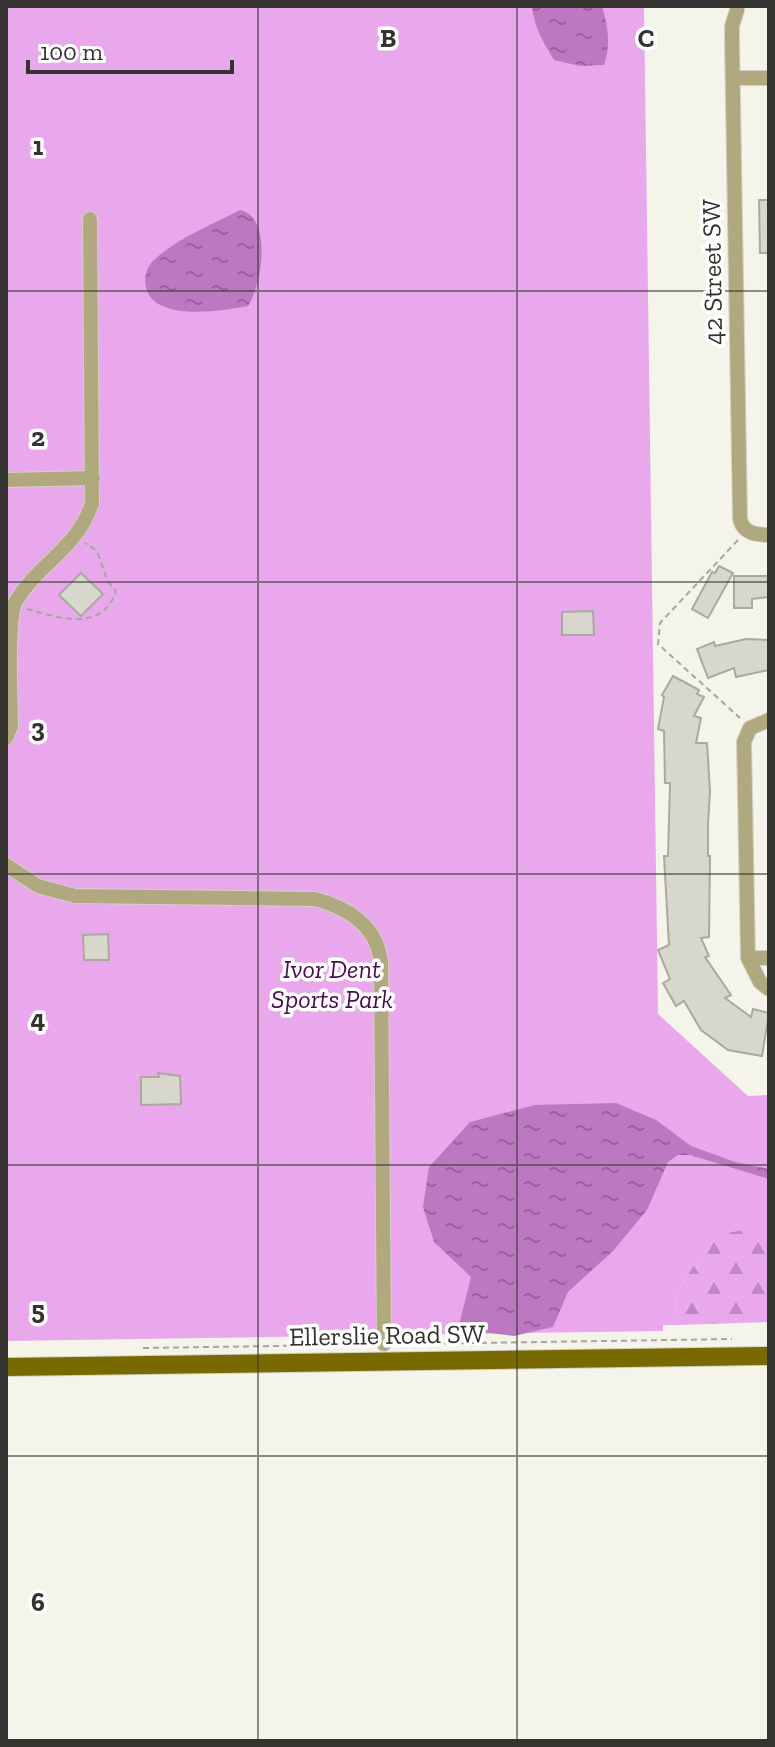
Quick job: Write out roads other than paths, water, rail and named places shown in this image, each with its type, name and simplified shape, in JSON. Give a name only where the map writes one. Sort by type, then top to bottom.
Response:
[{"type":"main road","name":"Ellerslie Road SW","points":[[6,1367],[769,1356]]},
{"type":"street","name":"42 Street SW","points":[[737,10],[732,26],[740,519],[747,531],[769,535]]},
{"type":"street","points":[[733,78],[769,78]]},
{"type":"street","points":[[6,738],[11,726],[14,606],[81,530],[92,503],[90,219]]},
{"type":"street","points":[[6,480],[93,478]]},
{"type":"street","points":[[769,720],[750,728],[744,742],[748,958],[760,982],[769,989]]},
{"type":"street","points":[[6,865],[38,886],[75,896],[315,899],[346,911],[371,933],[379,945],[381,962],[384,1344]]},
{"type":"street","points":[[748,958],[769,958]]},
{"type":"water","points":[[532,6],[602,6],[608,36],[604,65],[580,66],[554,60],[537,28]]},
{"type":"water","points":[[240,210],[250,215],[261,238],[260,268],[248,306],[191,312],[162,306],[152,299],[145,280],[151,263],[184,238]]},
{"type":"water","points":[[616,1103],[656,1120],[691,1146],[735,1162],[769,1169],[769,1179],[690,1155],[678,1155],[668,1162],[647,1210],[613,1251],[568,1292],[553,1327],[514,1336],[458,1329],[471,1277],[434,1242],[423,1207],[429,1167],[470,1122],[535,1105]]},
{"type":"park label","name":"Ivor Dent Sports Park","points":[[332,984]]}]
